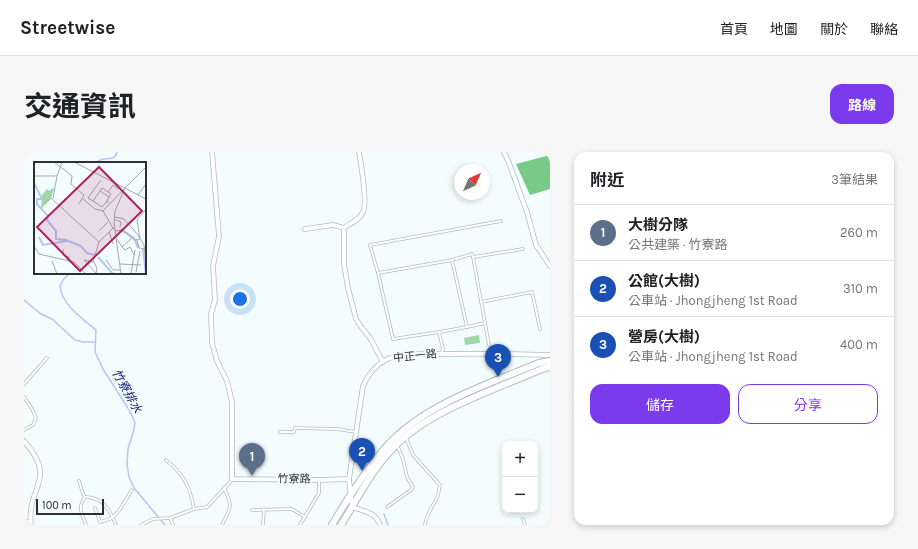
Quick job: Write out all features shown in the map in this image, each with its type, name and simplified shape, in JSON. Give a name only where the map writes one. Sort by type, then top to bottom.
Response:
[{"type":"main road","points":[[332,525],[350,495],[386,447],[404,431],[444,404],[476,389],[550,361]]},
{"type":"main road","points":[[341,525],[364,485],[396,444],[430,420],[460,404],[550,367]]},
{"type":"street","points":[[212,152],[219,236],[213,266],[216,300],[211,314],[212,343],[217,361],[227,381],[232,402],[232,479]]},
{"type":"street","points":[[305,229],[333,225],[344,228],[359,218],[364,208],[364,202],[359,152]]},
{"type":"street","points":[[504,152],[527,212],[536,245],[550,266]]},
{"type":"street","points":[[344,228],[344,264],[348,288],[356,319],[370,338],[383,362]]},
{"type":"street","name":"中正一路","points":[[349,478],[363,386],[367,376],[373,369],[391,357],[415,354],[491,353],[550,355]]},
{"type":"street","points":[[24,441],[36,457],[41,475],[32,504],[31,523]]},
{"type":"street","points":[[349,478],[352,507],[371,513],[376,517],[380,525]]},
{"type":"street","name":"竹寮路","points":[[232,479],[319,480],[349,478]]},
{"type":"lane","points":[[485,323],[394,339],[370,245],[501,222]]},
{"type":"lane","points":[[378,273],[452,260],[472,254],[473,257],[523,249]]},
{"type":"lane","points":[[473,257],[489,345]]},
{"type":"lane","points":[[452,260],[467,327]]},
{"type":"lane","points":[[481,302],[532,292],[540,330]]},
{"type":"lane","points":[[438,332],[443,349],[441,354]]},
{"type":"lane","points":[[24,384],[47,358]]},
{"type":"lane","points":[[24,397],[36,418],[33,424],[24,430]]},
{"type":"lane","points":[[280,432],[294,432],[295,428],[316,428],[356,432]]},
{"type":"lane","points":[[406,437],[413,456],[440,485],[438,495],[428,512],[425,525]]},
{"type":"lane","points":[[387,507],[411,490],[412,487],[407,477],[403,459],[396,444]]},
{"type":"lane","points":[[166,460],[178,470],[184,479],[191,493],[194,509]]},
{"type":"lane","points":[[141,525],[156,518],[170,518],[194,509],[206,507],[232,479]]},
{"type":"lane","name":"竹寮路","points":[[300,525],[319,493],[319,480]]},
{"type":"lane","points":[[79,481],[85,497]]},
{"type":"lane","points":[[222,525],[230,510],[230,499],[224,488]]},
{"type":"lane","points":[[95,508],[100,522],[113,518],[132,490]]},
{"type":"lane","points":[[85,497],[93,498],[105,504],[116,525]]},
{"type":"lane","points":[[85,497],[80,508],[86,525]]},
{"type":"lane","points":[[263,525],[264,509]]},
{"type":"lane","points":[[252,510],[292,509],[305,517]]},
{"type":"lane","points":[[170,518],[173,525]]},
{"type":"lane","points":[[523,519],[524,525]]},
{"type":"lane","points":[[24,522],[31,523]]},
{"type":"green space","points":[[550,155],[550,189],[530,195],[516,164]]},
{"type":"green space","points":[[479,335],[480,343],[465,345],[464,338]]},
{"type":"waterway","name":"竹寮排水","points":[[97,162],[102,159],[114,158],[117,152]]},
{"type":"waterway","name":"竹寮排水","points":[[69,274],[60,286],[61,293],[68,305],[96,330],[95,352],[103,369],[131,413],[135,423],[128,449],[127,465],[129,477],[134,488],[165,525]]},
{"type":"waterway","points":[[24,300],[41,314],[52,319],[75,340],[95,342]]},
{"type":"waterway","points":[[384,514],[388,525]]},
{"type":"place","name":"營房(大樹)","points":[[498,377]]},
{"type":"place","name":"公館(大樹)","points":[[362,471]]},
{"type":"place","name":"大樹分隊","points":[[252,476]]}]
